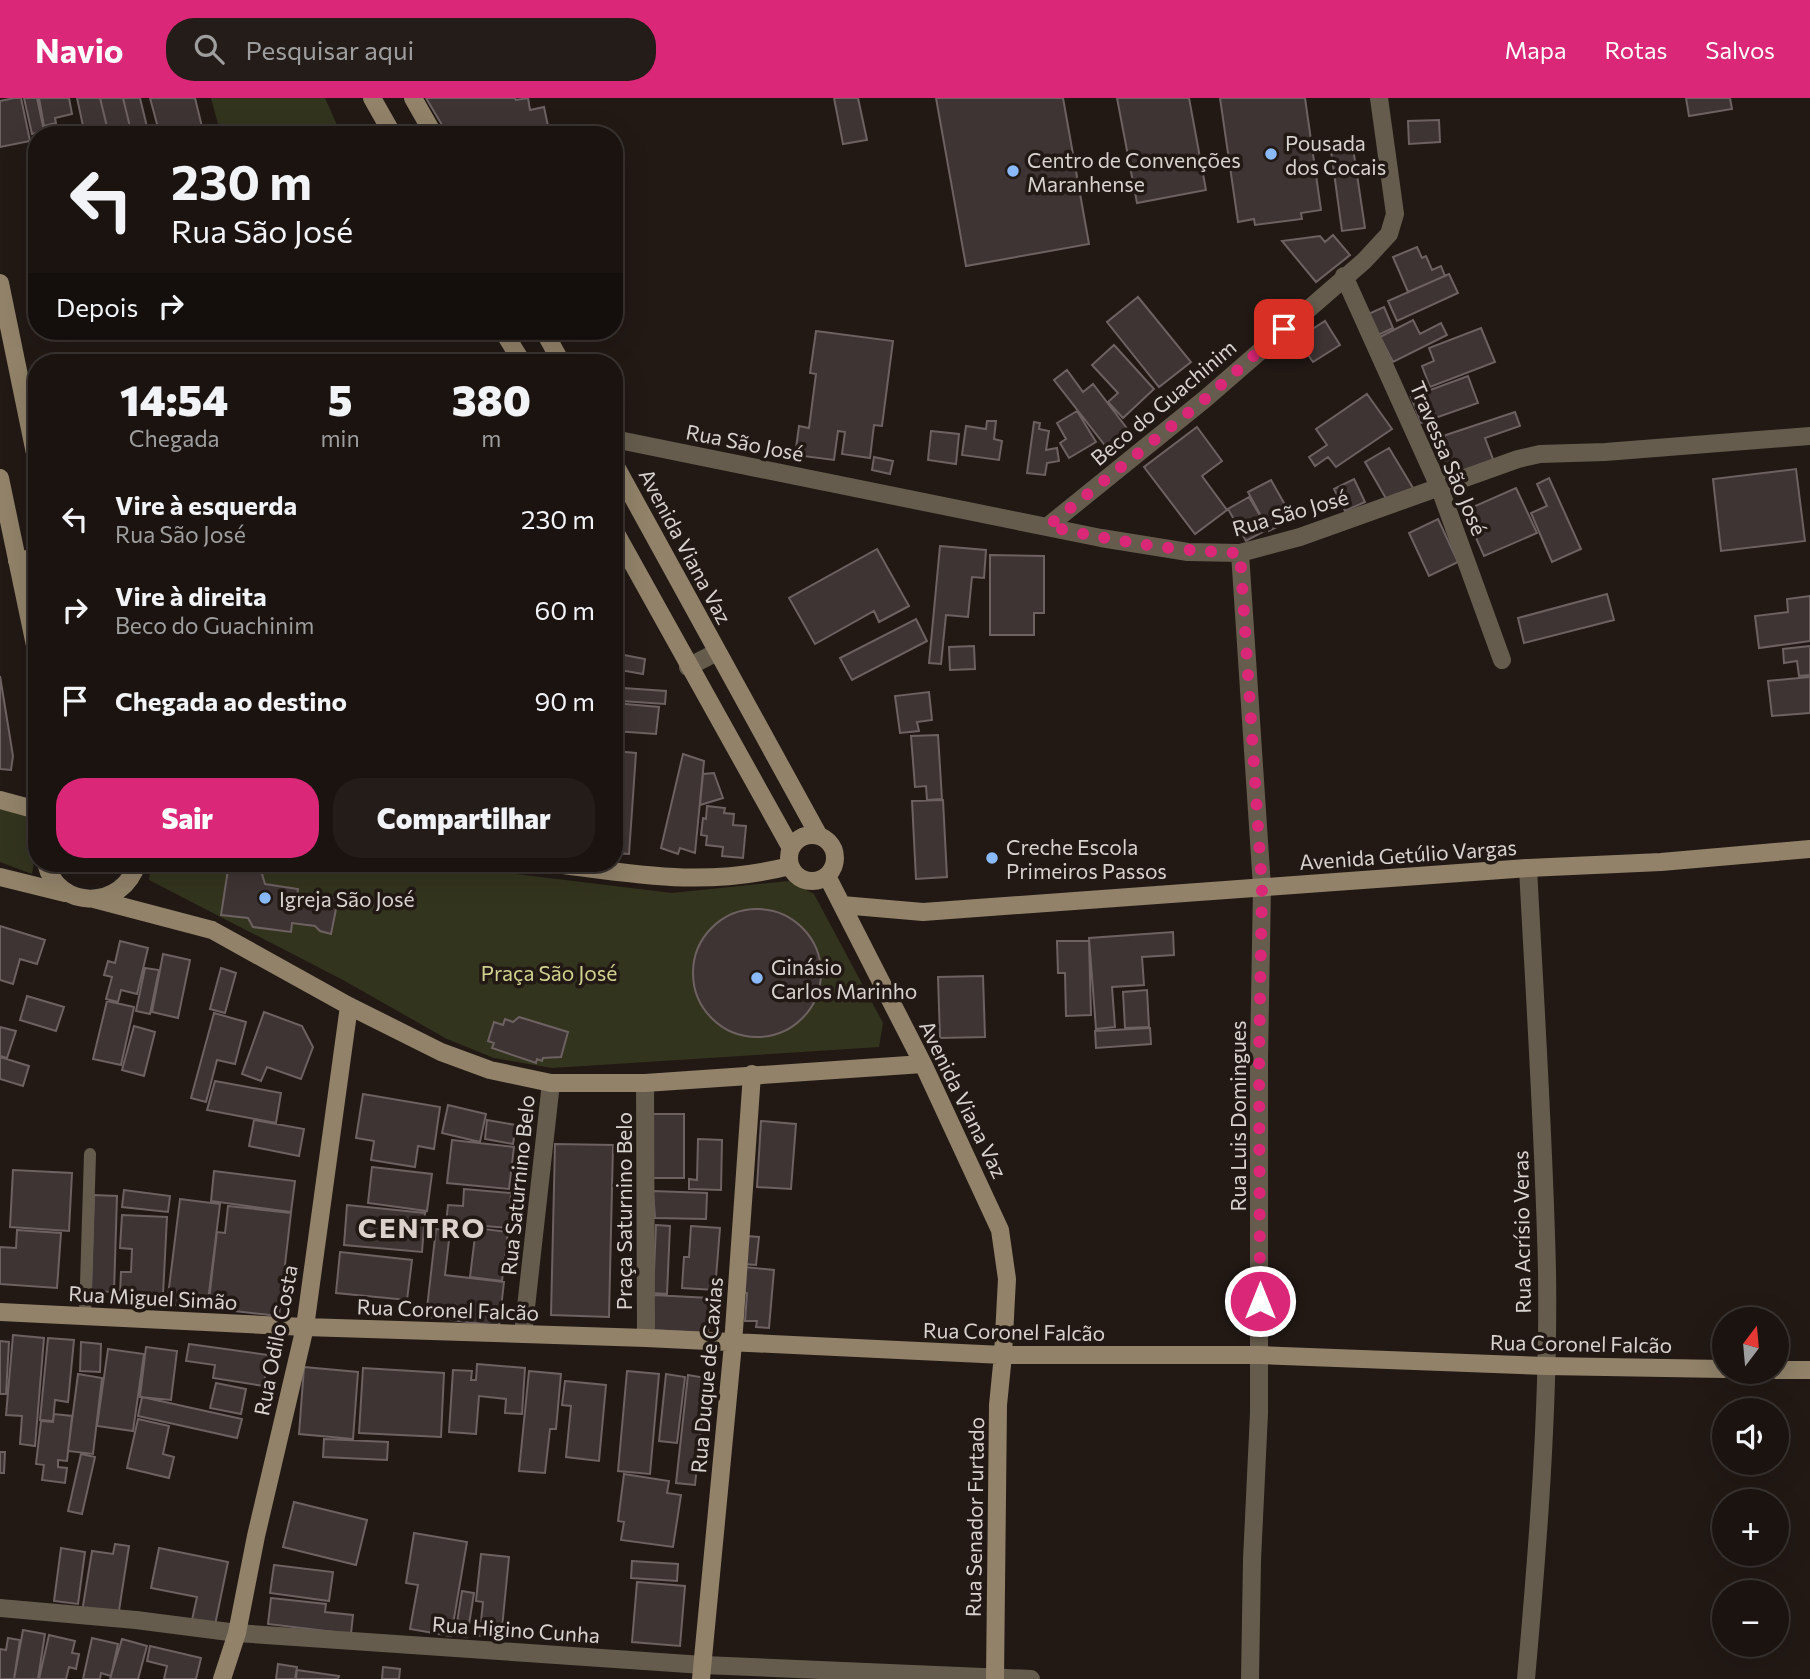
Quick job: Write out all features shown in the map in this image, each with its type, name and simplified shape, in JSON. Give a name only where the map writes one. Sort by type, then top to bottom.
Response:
[{"type":"street","points":[[372,98],[388,126]]},
{"type":"street","points":[[413,98],[429,126]]},
{"type":"street","name":"Beco do Guachinim","points":[[1048,526],[1205,399],[1373,252],[1393,227],[1395,214],[1379,98]]},
{"type":"street","name":"Travessa São José","points":[[1344,276],[1440,489],[1502,660]]},
{"type":"street","points":[[0,283],[3,316],[28,424]]},
{"type":"street","name":"Rua São José","points":[[623,441],[1101,538],[1188,552],[1240,553],[1300,537],[1518,459],[1540,454],[1605,452],[1810,436]]},
{"type":"street","points":[[0,478],[28,613]]},
{"type":"street","name":"Avenida Viana Vaz","points":[[623,480],[819,836]]},
{"type":"street","points":[[623,547],[791,848]]},
{"type":"street","name":"Rua Luis Domingues","points":[[1240,553],[1262,887],[1259,1057],[1260,1355],[1250,1679]]},
{"type":"street","points":[[17,561],[28,559]]},
{"type":"street","name":"Avenida Viana Vaz","points":[[688,667],[717,652]]},
{"type":"street","points":[[0,800],[28,808]]},
{"type":"street","points":[[819,836],[830,844],[835,857],[834,865],[827,876],[813,882],[806,881],[793,873],[788,860],[791,848],[803,837],[819,836]]},
{"type":"street","name":"Avenida Getúlio Vargas","points":[[842,905],[923,912],[1528,868],[1661,862],[1810,849]]},
{"type":"street","points":[[614,872],[666,879],[728,878],[790,866]]},
{"type":"street","name":"Rua Acrísio Veras","points":[[1526,1679],[1535,1577],[1546,1366],[1547,1271],[1528,868]]},
{"type":"street","points":[[49,872],[51,878],[67,893]]},
{"type":"street","points":[[94,900],[105,898],[123,887],[133,872]]},
{"type":"street","name":"Avenida Viana Vaz","points":[[827,876],[923,1063],[1000,1230],[1007,1279],[1003,1356]]},
{"type":"street","points":[[0,877],[212,930],[349,1006],[441,1052],[491,1070],[551,1083],[645,1083],[923,1063]]},
{"type":"street","name":"Rua Odilo Costa","points":[[222,1679],[237,1633],[256,1536],[305,1327],[349,1006]]},
{"type":"street","name":"Rua Duque de Caxias","points":[[702,1672],[733,1344],[751,1074]]},
{"type":"street","name":"Rua Saturnino Belo","points":[[523,1334],[551,1083]]},
{"type":"street","name":"Praça Saturnino Belo","points":[[645,1083],[646,1339]]},
{"type":"street","name":"Rua Miguel Simão","points":[[0,1312],[305,1327]]},
{"type":"street","name":"Rua Coronel Falcão","points":[[305,1327],[646,1339],[1003,1356],[1260,1355],[1546,1366],[1712,1369]]},
{"type":"street","name":"Rua Senador Furtado","points":[[995,1678],[998,1405],[1003,1356]]},
{"type":"street","points":[[1789,1370],[1810,1370]]},
{"type":"street","name":"Rua Higino Cunha","points":[[0,1608],[136,1620],[237,1633],[702,1672],[1031,1679]]},
{"type":"lane","points":[[85,1316],[90,1154]]},
{"type":"green space","points":[[211,98],[325,98],[337,125],[335,126],[219,126]]},
{"type":"green space","points":[[0,809],[28,813],[28,872],[32,874],[0,862]]},
{"type":"green space","name":"Praça São José","points":[[150,872],[499,872],[672,893],[789,881],[814,894],[883,1023],[879,1047],[552,1068],[494,1058],[447,1039],[343,980],[149,880]]},
{"type":"building","points":[[21,98],[28,141],[0,147],[0,101]]},
{"type":"building","points":[[24,98],[37,98],[43,126],[30,126]]},
{"type":"building","points":[[39,98],[69,98],[72,114],[55,118],[56,123],[44,126]]},
{"type":"building","points":[[77,98],[100,98],[107,126],[83,126]]},
{"type":"building","points":[[100,98],[123,98],[130,126],[107,126]]},
{"type":"building","points":[[123,98],[140,98],[147,126],[130,126]]},
{"type":"building","points":[[150,98],[195,98],[202,126],[158,126]]},
{"type":"building","points":[[426,98],[528,98],[530,110],[544,107],[548,126],[443,126]]},
{"type":"building","points":[[834,98],[858,98],[867,140],[843,144]]},
{"type":"building","name":"Centro de Convenções Maranhense","points":[[936,98],[1063,98],[1089,244],[966,266]]},
{"type":"building","points":[[1117,98],[1189,98],[1206,190],[1137,203]]},
{"type":"building","name":"Pousada dos Cocais","points":[[1220,98],[1305,98],[1321,210],[1301,213],[1302,219],[1255,225],[1254,219],[1238,222]]},
{"type":"building","points":[[1686,98],[1730,98],[1732,109],[1689,116]]},
{"type":"building","points":[[1439,120],[1440,142],[1409,144],[1408,121]]},
{"type":"building","points":[[1353,148],[1365,228],[1342,231],[1331,151]]},
{"type":"building","points":[[1333,235],[1350,255],[1316,282],[1282,241],[1320,236],[1325,242]]},
{"type":"building","points":[[1417,247],[1422,258],[1426,256],[1432,270],[1441,266],[1445,276],[1408,292],[1393,257]]},
{"type":"building","points":[[1449,274],[1458,293],[1397,321],[1388,301]]},
{"type":"building","points":[[1138,297],[1191,362],[1159,387],[1107,322]]},
{"type":"building","points":[[1384,307],[1393,328],[1376,336],[1366,315]]},
{"type":"building","points":[[1413,320],[1420,334],[1441,323],[1447,335],[1393,362],[1380,337]]},
{"type":"building","points":[[1325,321],[1340,345],[1313,362],[1297,339]]},
{"type":"building","points":[[1481,328],[1495,362],[1430,387],[1422,366],[1434,361],[1429,348]]},
{"type":"building","points":[[816,331],[893,341],[882,426],[874,425],[870,458],[842,454],[845,432],[838,431],[834,460],[795,455],[799,426],[809,428],[816,374],[810,373]]},
{"type":"building","points":[[1114,345],[1154,389],[1123,418],[1108,402],[1118,393],[1092,365]]},
{"type":"building","points":[[1067,370],[1083,392],[1093,384],[1129,431],[1107,448],[1054,380]]},
{"type":"building","points":[[1468,376],[1478,403],[1421,423],[1411,397]]},
{"type":"building","points":[[1367,394],[1392,429],[1336,467],[1328,457],[1315,466],[1309,457],[1327,445],[1316,429]]},
{"type":"building","points":[[1077,411],[1096,442],[1069,458],[1060,443],[1066,439],[1057,423]]},
{"type":"building","points":[[1515,412],[1520,426],[1485,438],[1494,462],[1450,477],[1437,438]]},
{"type":"building","points":[[987,421],[996,421],[994,439],[1002,441],[999,460],[962,455],[966,426],[986,429]]},
{"type":"building","points":[[1034,422],[1040,423],[1039,429],[1049,431],[1046,450],[1057,448],[1059,461],[1047,463],[1045,475],[1027,473]]},
{"type":"building","points":[[1197,427],[1222,461],[1202,476],[1227,510],[1195,534],[1144,467]]},
{"type":"building","points":[[931,431],[959,434],[956,464],[928,460]]},
{"type":"building","points":[[1389,448],[1413,488],[1388,502],[1365,462]]},
{"type":"building","points":[[874,457],[893,461],[890,474],[872,470]]},
{"type":"building","points":[[1796,469],[1805,541],[1721,551],[1713,479]]},
{"type":"building","points":[[1549,478],[1581,549],[1552,562],[1531,513],[1547,506],[1537,484]]},
{"type":"building","points":[[1354,479],[1365,502],[1345,511],[1334,489]]},
{"type":"building","points":[[1271,480],[1293,519],[1269,531],[1248,492]]},
{"type":"building","points":[[1516,488],[1537,533],[1484,556],[1464,511]]},
{"type":"building","points":[[1249,497],[1268,529],[1246,541],[1228,509]]},
{"type":"building","points":[[1438,519],[1458,562],[1429,576],[1409,533]]},
{"type":"building","points":[[940,546],[986,550],[984,578],[972,577],[968,617],[946,615],[941,664],[929,663]]},
{"type":"building","points":[[877,549],[909,606],[879,622],[874,611],[815,644],[789,598]]},
{"type":"building","points":[[990,555],[1044,556],[1044,613],[1034,613],[1034,635],[990,635]]},
{"type":"building","points":[[1607,594],[1614,620],[1524,643],[1518,618]]},
{"type":"building","points":[[1810,596],[1810,641],[1759,648],[1755,616],[1788,612],[1787,599]]},
{"type":"building","points":[[916,619],[927,641],[852,680],[840,658]]},
{"type":"building","points":[[974,646],[975,669],[950,670],[949,647]]},
{"type":"building","points":[[1810,646],[1810,675],[1799,676],[1797,661],[1784,663],[1783,649]]},
{"type":"building","points":[[623,655],[645,659],[643,674],[623,671]]},
{"type":"building","points":[[0,676],[13,756],[11,770],[0,769]]},
{"type":"building","points":[[1810,677],[1810,713],[1772,716],[1768,681]]},
{"type":"building","points":[[623,688],[666,691],[665,704],[623,701]]},
{"type":"building","points":[[929,692],[932,720],[917,722],[919,731],[900,733],[895,696]]},
{"type":"building","points":[[623,704],[659,707],[656,734],[623,732]]},
{"type":"building","points":[[938,735],[942,799],[927,800],[926,786],[915,787],[911,736]]},
{"type":"building","points":[[623,752],[636,753],[629,854],[623,854]]},
{"type":"building","points":[[683,754],[704,761],[695,853],[680,848],[678,854],[661,848]]},
{"type":"building","points":[[714,773],[723,798],[700,805],[703,774]]},
{"type":"building","points":[[943,800],[947,877],[916,879],[912,801]]},
{"type":"building","points":[[707,806],[725,808],[724,813],[734,814],[733,825],[746,826],[743,858],[722,856],[723,847],[706,845],[707,836],[701,835]]},
{"type":"building","name":"Igreja São José","points":[[228,872],[261,872],[265,884],[298,889],[297,897],[338,899],[331,934],[320,931],[315,926],[292,923],[291,932],[253,927],[248,918],[221,915]]},
{"type":"building","name":"Ginásio Carlos Marinho","points":[[757,909],[782,914],[802,928],[816,948],[821,973],[816,998],[802,1018],[782,1032],[757,1037],[732,1032],[712,1018],[698,998],[693,973],[698,948],[712,928],[732,914]]},
{"type":"building","points":[[0,926],[45,940],[37,964],[20,959],[13,984],[0,980]]},
{"type":"building","points":[[1173,932],[1174,955],[1142,957],[1144,985],[1112,987],[1115,1027],[1096,1029],[1089,938]]},
{"type":"building","points":[[120,941],[148,948],[137,994],[121,990],[118,1002],[106,999],[112,977],[104,975],[108,961],[115,963]]},
{"type":"building","points":[[1057,941],[1089,941],[1091,1015],[1066,1016],[1065,973],[1058,973]]},
{"type":"building","points":[[163,954],[190,960],[178,1018],[152,1012]]},
{"type":"building","points":[[145,968],[159,970],[150,1014],[136,1011]]},
{"type":"building","points":[[221,968],[236,973],[225,1013],[210,1009]]},
{"type":"building","points":[[983,976],[985,1037],[940,1038],[938,977]]},
{"type":"building","points":[[1147,990],[1149,1027],[1125,1028],[1123,992]]},
{"type":"building","points":[[27,996],[64,1007],[56,1031],[20,1020]]},
{"type":"building","points":[[107,1001],[134,1007],[121,1065],[93,1059]]},
{"type":"building","points":[[264,1012],[302,1026],[313,1047],[301,1079],[267,1067],[261,1081],[242,1074]]},
{"type":"building","points":[[214,1013],[246,1022],[235,1064],[217,1060],[206,1102],[191,1098]]},
{"type":"building","points":[[519,1017],[568,1032],[561,1057],[543,1058],[542,1061],[537,1059],[536,1063],[492,1048],[494,1043],[488,1041],[494,1022],[503,1025],[505,1019],[513,1022]]},
{"type":"building","points":[[134,1026],[155,1032],[144,1076],[122,1070]]},
{"type":"building","points":[[0,1027],[16,1031],[7,1058],[0,1056]]},
{"type":"building","points":[[1150,1028],[1151,1044],[1096,1048],[1095,1031]]},
{"type":"building","points":[[0,1057],[29,1066],[23,1086],[0,1079]]},
{"type":"building","points":[[215,1081],[281,1093],[276,1123],[207,1110]]},
{"type":"building","points":[[363,1094],[440,1107],[434,1149],[418,1146],[415,1167],[371,1160],[374,1141],[356,1138]]},
{"type":"building","points":[[448,1105],[486,1114],[480,1142],[442,1133]]},
{"type":"building","points":[[652,1114],[684,1114],[684,1178],[653,1178]]},
{"type":"building","points":[[254,1120],[304,1129],[299,1156],[249,1146]]},
{"type":"building","points":[[487,1120],[516,1125],[513,1144],[485,1139]]},
{"type":"building","points":[[761,1121],[796,1124],[791,1189],[757,1187]]},
{"type":"building","points":[[698,1139],[722,1140],[721,1190],[689,1189],[689,1179],[697,1180]]},
{"type":"building","points":[[452,1140],[514,1147],[509,1189],[447,1183]]},
{"type":"building","points":[[555,1144],[613,1145],[609,1317],[551,1315]]},
{"type":"building","points":[[372,1167],[432,1174],[427,1211],[368,1203]]},
{"type":"building","points":[[13,1170],[72,1173],[69,1231],[10,1227]]},
{"type":"building","points":[[214,1171],[295,1181],[291,1212],[211,1201]]},
{"type":"building","points":[[464,1189],[511,1193],[509,1228],[446,1223],[448,1205],[463,1206]]},
{"type":"building","points":[[124,1190],[170,1196],[168,1212],[122,1207]]},
{"type":"building","points":[[653,1191],[707,1193],[706,1219],[655,1218]]},
{"type":"building","points":[[94,1195],[117,1196],[114,1292],[91,1291]]},
{"type":"building","points":[[180,1199],[220,1204],[207,1309],[167,1304]]},
{"type":"building","points":[[347,1205],[425,1213],[422,1252],[344,1245]]},
{"type":"building","points":[[228,1206],[291,1213],[279,1316],[208,1308],[217,1232],[225,1233]]},
{"type":"building","points":[[122,1215],[167,1217],[163,1295],[120,1293],[121,1272],[131,1272],[132,1249],[120,1248]]},
{"type":"building","points":[[656,1225],[670,1226],[667,1294],[653,1293]]},
{"type":"building","points":[[691,1226],[720,1228],[715,1290],[682,1288],[684,1257],[689,1257]]},
{"type":"building","points":[[476,1228],[508,1232],[502,1281],[470,1277]]},
{"type":"building","points":[[436,1229],[450,1231],[445,1275],[504,1282],[499,1326],[426,1317]]},
{"type":"building","points":[[17,1230],[61,1233],[57,1288],[0,1284],[0,1247],[16,1248]]},
{"type":"building","points":[[747,1236],[759,1237],[756,1265],[744,1264]]},
{"type":"building","points":[[340,1252],[412,1260],[407,1300],[336,1293]]},
{"type":"building","points":[[744,1267],[774,1270],[769,1328],[756,1327],[757,1321],[745,1321],[747,1293],[742,1292]]},
{"type":"building","points":[[653,1295],[710,1298],[708,1333],[651,1330]]},
{"type":"building","points":[[13,1335],[44,1338],[35,1446],[20,1444],[22,1416],[6,1415]]},
{"type":"building","points":[[48,1338],[74,1340],[68,1402],[55,1400],[53,1421],[40,1420]]},
{"type":"building","points":[[0,1341],[9,1342],[6,1394],[0,1394]]},
{"type":"building","points":[[81,1342],[101,1344],[100,1372],[80,1371]]},
{"type":"building","points":[[189,1344],[268,1355],[264,1386],[213,1378],[215,1365],[186,1361]]},
{"type":"building","points":[[146,1347],[177,1351],[171,1400],[140,1397]]},
{"type":"building","points":[[108,1349],[144,1354],[133,1431],[97,1426]]},
{"type":"building","points":[[477,1364],[525,1368],[522,1414],[505,1413],[506,1399],[479,1396],[476,1434],[449,1432],[453,1370],[472,1371],[471,1380],[476,1380]]},
{"type":"building","points":[[304,1367],[358,1372],[353,1439],[299,1434]]},
{"type":"building","points":[[363,1368],[444,1373],[441,1437],[359,1433]]},
{"type":"building","points":[[529,1371],[561,1374],[556,1429],[550,1429],[545,1473],[519,1471]]},
{"type":"building","points":[[627,1371],[659,1374],[650,1474],[618,1471]]},
{"type":"building","points":[[78,1374],[102,1378],[93,1454],[68,1451]]},
{"type":"building","points":[[666,1374],[685,1377],[677,1443],[659,1441]]},
{"type":"building","points":[[688,1375],[706,1378],[695,1485],[676,1483]]},
{"type":"building","points":[[565,1381],[606,1385],[599,1461],[566,1457],[571,1406],[562,1405]]},
{"type":"building","points":[[216,1383],[246,1389],[241,1414],[210,1408]]},
{"type":"building","points":[[142,1397],[242,1419],[237,1438],[138,1416]]},
{"type":"building","points":[[54,1414],[72,1416],[67,1461],[58,1460],[58,1467],[67,1468],[65,1483],[42,1480],[44,1465],[36,1464],[41,1421],[53,1422]]},
{"type":"building","points":[[138,1419],[169,1426],[163,1454],[174,1457],[169,1478],[127,1468]]},
{"type":"building","points":[[324,1439],[388,1442],[387,1460],[323,1457]]},
{"type":"building","points":[[0,1452],[5,1452],[4,1473],[0,1473]]},
{"type":"building","points":[[81,1454],[95,1457],[82,1514],[68,1511]]},
{"type":"building","points":[[624,1474],[669,1481],[667,1493],[681,1495],[673,1547],[621,1540],[624,1522],[618,1521]]},
{"type":"building","points":[[294,1502],[367,1520],[356,1565],[283,1547]]},
{"type":"building","points":[[414,1533],[467,1542],[451,1636],[410,1629],[418,1585],[406,1583]]},
{"type":"building","points":[[115,1544],[129,1546],[118,1617],[82,1612],[92,1551],[113,1554]]},
{"type":"building","points":[[61,1548],[85,1552],[78,1604],[54,1601]]},
{"type":"building","points":[[159,1548],[228,1562],[215,1625],[192,1620],[197,1597],[151,1588]]},
{"type":"building","points":[[481,1554],[509,1557],[501,1638],[473,1635],[474,1620],[481,1621],[483,1602],[476,1601]]},
{"type":"building","points":[[632,1561],[678,1564],[677,1581],[631,1578]]},
{"type":"building","points":[[274,1565],[333,1572],[329,1601],[270,1593]]},
{"type":"building","points":[[637,1582],[685,1586],[680,1646],[632,1642]]},
{"type":"building","points":[[462,1591],[474,1593],[467,1637],[455,1635]]},
{"type":"building","points":[[271,1598],[326,1604],[325,1612],[353,1615],[351,1634],[268,1624]]},
{"type":"building","points":[[23,1630],[45,1634],[38,1679],[14,1679]]},
{"type":"building","points":[[49,1635],[75,1641],[72,1653],[79,1654],[76,1669],[69,1667],[66,1679],[39,1679]]},
{"type":"building","points":[[8,1638],[20,1640],[14,1679],[0,1679],[0,1649],[6,1650]]},
{"type":"building","points":[[92,1638],[118,1644],[111,1676],[101,1673],[100,1679],[83,1679]]},
{"type":"building","points":[[122,1639],[147,1646],[138,1679],[110,1679]]},
{"type":"building","points":[[150,1646],[201,1658],[196,1679],[164,1679],[167,1666],[147,1661]]},
{"type":"building","points":[[278,1664],[297,1667],[295,1679],[276,1679]]},
{"type":"building","points":[[383,1667],[400,1669],[399,1679],[382,1679]]},
{"type":"building","points":[[297,1670],[339,1676],[338,1679],[296,1679]]},
{"type":"place","name":"Pousada dos Cocais","points":[[1271,154]]},
{"type":"place","name":"Centro de Convenções Maranhense","points":[[1013,171]]},
{"type":"place","name":"Creche Escola Primeiros Passos","points":[[992,858]]},
{"type":"place","name":"Igreja São José","points":[[265,898]]},
{"type":"place","name":"Ginásio Carlos Marinho","points":[[757,978]]},
{"type":"district","name":"CENTRO","points":[[422,1227]]},
{"type":"route","points":[[1260,1301],[1259,1057],[1262,887],[1240,553],[1188,552],[1101,538],[1048,526],[1205,399],[1284,329]]}]
